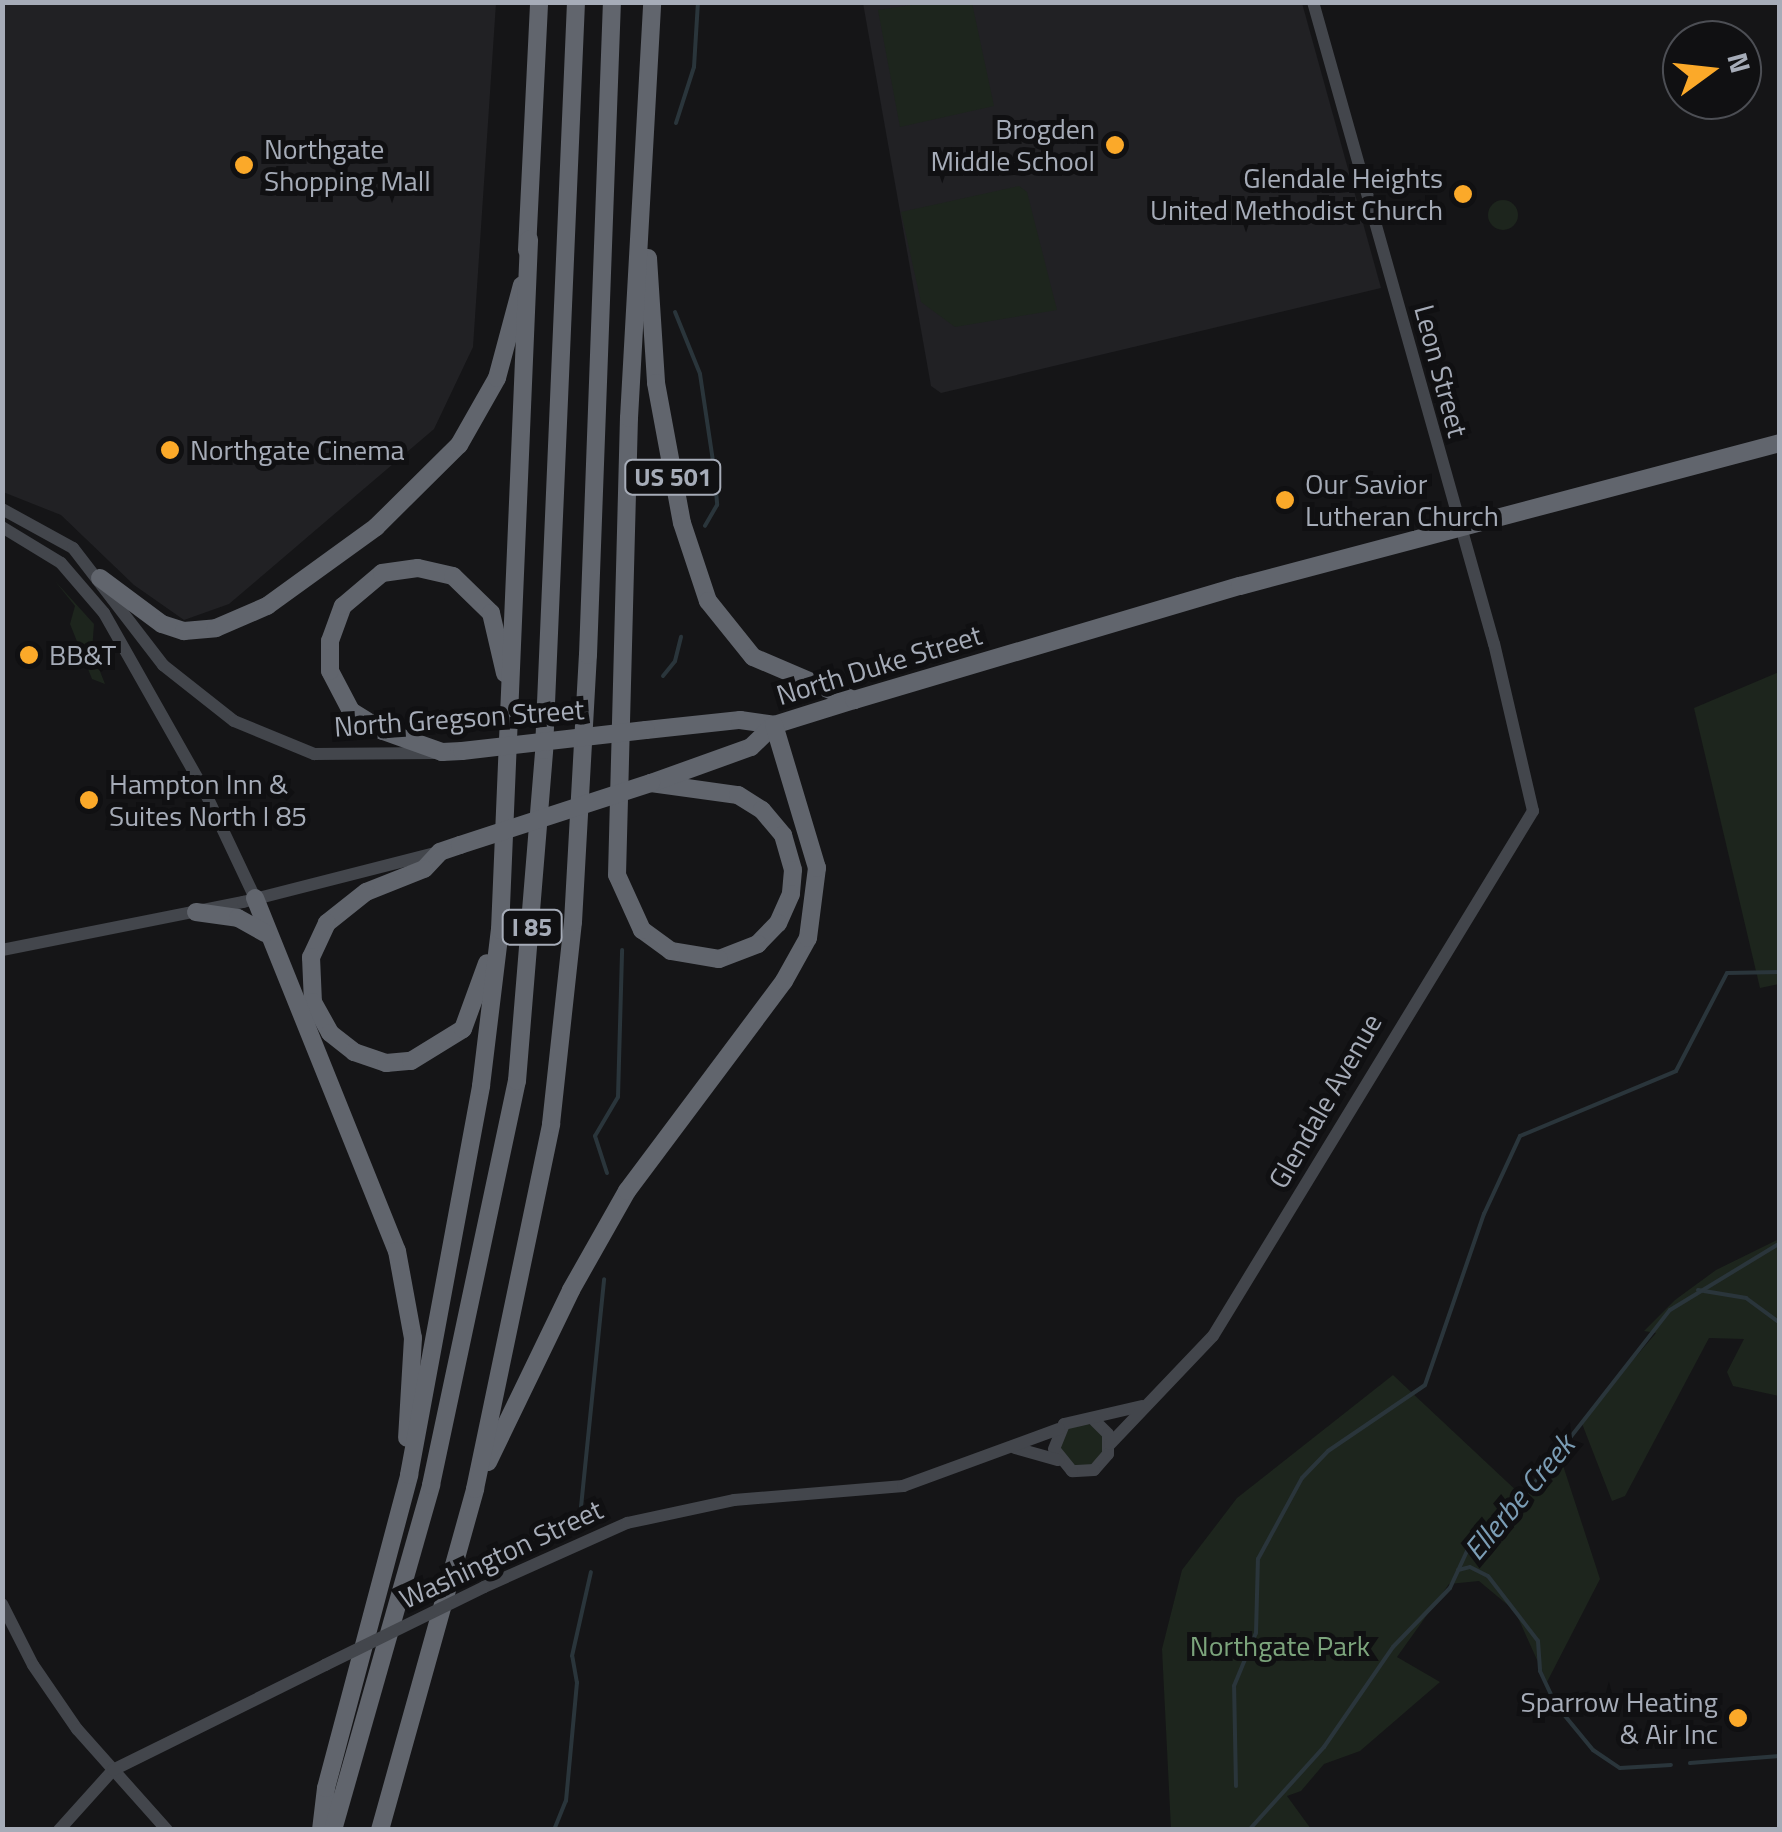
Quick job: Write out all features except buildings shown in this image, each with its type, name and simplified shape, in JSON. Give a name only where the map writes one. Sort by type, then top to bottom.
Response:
[{"type":"highway","points":[[321,1830],[465,1198],[497,964],[539,2]]},
{"type":"highway","name":"I 85","points":[[333,1830],[431,1485],[518,1080],[544,750],[576,2]]},
{"type":"highway","name":"I 85","points":[[380,1830],[475,1489],[551,1124],[573,922],[612,2]]},
{"type":"highway","name":"US 501","points":[[652,2],[644,167],[656,383],[682,522],[708,601],[752,657],[854,700]]},
{"type":"highway","points":[[644,167],[629,418],[617,875],[642,930],[671,951],[719,959],[758,944],[778,923],[791,894],[793,870],[783,834],[762,810],[738,795],[650,783]]},
{"type":"highway","points":[[100,578],[162,624],[200,632],[267,606],[376,527],[437,472],[483,408],[506,355],[529,240]]},
{"type":"highway","name":"North Duke Street","points":[[440,852],[751,748],[774,725],[854,700],[1240,586],[1780,443]]},
{"type":"highway","points":[[442,752],[365,722],[341,698],[330,671],[330,641],[354,592],[399,568],[453,576],[492,613],[511,693]]},
{"type":"highway","name":"North Gregson Street","points":[[442,752],[740,720],[774,725]]},
{"type":"highway","points":[[475,1489],[596,1243],[648,1159],[784,981],[808,938],[817,868],[774,725]]},
{"type":"highway","points":[[440,852],[424,869],[342,908],[314,948],[310,984],[320,1019],[354,1052],[399,1063],[423,1058],[456,1037],[479,994],[500,883]]},
{"type":"highway","points":[[255,898],[266,934],[386,1217],[402,1274],[412,1353],[401,1490]]},
{"type":"highway","points":[[196,912],[238,918],[266,934]]},
{"type":"street","name":"Leon Street","points":[[1312,2],[1528,770],[1533,811]]},
{"type":"street","name":"North Gregson Street","points":[[2,509],[73,548],[100,578],[163,665],[199,698],[251,730],[314,754],[442,752]]},
{"type":"street","points":[[2,528],[61,563],[104,613],[204,790],[255,898]]},
{"type":"street","name":"Glendale Avenue","points":[[1110,1444],[1213,1336],[1533,811]]},
{"type":"street","name":"North Duke Street","points":[[2,950],[196,912],[440,852]]},
{"type":"street","name":"Glendale Avenue","points":[[1093,1420],[1145,1405]]},
{"type":"street","points":[[1012,1448],[1058,1460],[1072,1471],[1090,1472],[1105,1461],[1110,1444],[1093,1420],[1077,1418],[1059,1429],[1058,1460]]},
{"type":"street","name":"Washington Street","points":[[59,1830],[113,1770],[596,1534],[662,1513],[734,1500],[874,1492],[1059,1429]]},
{"type":"street","points":[[2,1604],[49,1690],[167,1830]]},
{"type":"shaded area","name":"Northgate Shopping Mall","points":[[2,3],[496,3],[473,347],[434,429],[229,604],[184,620],[134,585],[61,515],[3,492]]},
{"type":"shaded area","name":"Brogden Middle School","points":[[863,3],[1302,3],[1381,288],[941,393],[931,386]]},
{"type":"green space","points":[[925,3],[972,3],[994,106],[900,127],[878,10]]},
{"type":"green space","points":[[1019,186],[1027,192],[1057,310],[955,327],[921,302],[901,212]]},
{"type":"green space","points":[[1503,200],[1514,204],[1518,215],[1514,226],[1503,230],[1492,226],[1488,215],[1492,204]]},
{"type":"green space","points":[[55,581],[94,624],[92,651],[105,684],[92,679],[70,624],[75,606]]},
{"type":"green space","points":[[1779,672],[1779,984],[1760,988],[1694,708]]},
{"type":"green space","points":[[1779,1239],[1779,1396],[1733,1386],[1727,1372],[1744,1339],[1709,1338],[1625,1496],[1612,1501],[1581,1421],[1656,1333],[1644,1331],[1675,1300],[1716,1270]]},
{"type":"green space","name":"Northgate Park","points":[[1393,1375],[1521,1495],[1558,1450],[1600,1579],[1547,1682],[1515,1611],[1479,1581],[1449,1584],[1397,1657],[1440,1682],[1360,1751],[1324,1764],[1301,1791],[1287,1796],[1311,1829],[1171,1829],[1162,1649],[1182,1570],[1237,1498]]},
{"type":"green space","points":[[1082,1423],[1098,1429],[1104,1445],[1098,1461],[1082,1467],[1066,1461],[1060,1445],[1066,1429]]},
{"type":"waterway","points":[[676,123],[694,67],[698,2]]},
{"type":"waterway","points":[[675,312],[700,374],[714,468],[717,505],[705,526]]},
{"type":"waterway","points":[[663,676],[675,661],[681,637]]},
{"type":"waterway","points":[[607,1173],[595,1136],[618,1097],[622,950]]},
{"type":"waterway","points":[[1236,1786],[1234,1686],[1256,1633],[1258,1559],[1302,1478],[1328,1451],[1425,1385],[1484,1214],[1520,1136],[1676,1071],[1727,973],[1780,972]]},
{"type":"waterway","name":"Ellerbe Creek","points":[[1249,1830],[1324,1747],[1393,1647],[1450,1588],[1467,1551],[1530,1489],[1670,1310],[1780,1243]]},
{"type":"waterway","points":[[581,1507],[604,1279]]},
{"type":"waterway","points":[[1698,1290],[1746,1298],[1780,1323]]},
{"type":"waterway","points":[[1458,1570],[1470,1567],[1488,1576],[1538,1641],[1540,1671],[1556,1705],[1593,1750],[1620,1768],[1671,1765]]},
{"type":"waterway","points":[[554,1830],[566,1801],[577,1683],[572,1656],[591,1572]]},
{"type":"waterway","points":[[1690,1763],[1780,1756]]},
{"type":"place","name":"Brogden Middle School","points":[[1115,145]]},
{"type":"place","name":"Northgate Shopping Mall","points":[[244,165]]},
{"type":"place","name":"Glendale Heights United Methodist Church","points":[[1463,194]]},
{"type":"place","name":"Northgate Cinema","points":[[170,450]]},
{"type":"place","name":"Our Savior Lutheran Church","points":[[1285,500]]},
{"type":"place","name":"BB&T","points":[[29,655]]},
{"type":"place","name":"Hampton Inn & Suites North I 85","points":[[89,800]]},
{"type":"place","name":"Sparrow Heating & Air Inc","points":[[1738,1718]]}]
